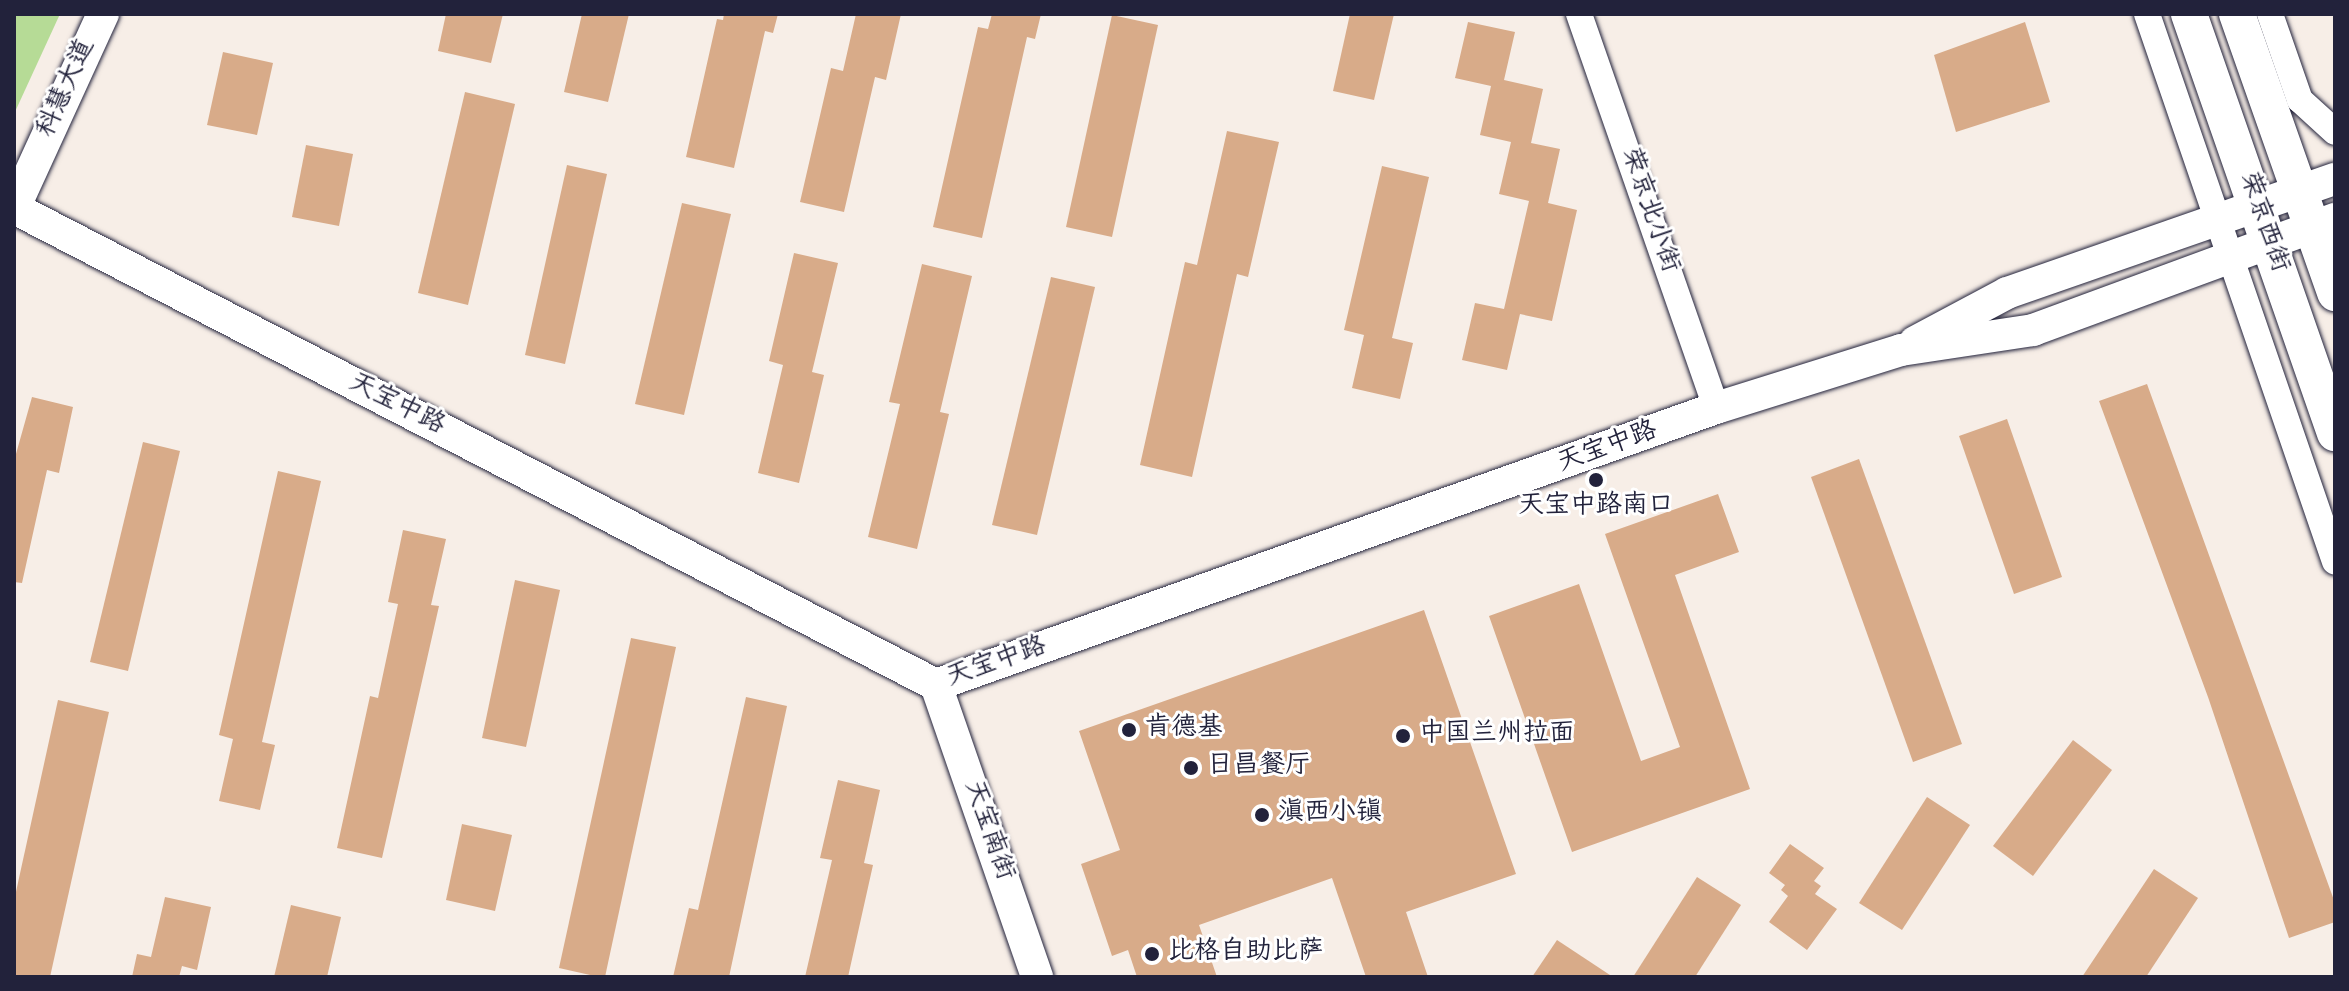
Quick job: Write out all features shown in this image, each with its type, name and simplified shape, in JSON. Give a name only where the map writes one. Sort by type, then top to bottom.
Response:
[{"type":"main road","name":"荣京西街","points":[[2189,14],[2335,433]]},
{"type":"main road","name":"荣京西街","points":[[2237,14],[2300,191],[2324,224],[2335,293]]},
{"type":"street","name":"科慧大道","points":[[14,208],[103,14]]},
{"type":"street","name":"荣京北小街","points":[[1579,14],[1716,408]]},
{"type":"street","points":[[2147,14],[2335,562]]},
{"type":"street","points":[[2270,14],[2300,100],[2335,132]]},
{"type":"street","name":"天宝中路","points":[[1901,350],[2007,293],[2335,179]]},
{"type":"street","name":"天宝中路","points":[[14,208],[936,685],[1716,408],[1901,350],[2033,330],[2324,224]]},
{"type":"street","name":"天宝南街","points":[[936,685],[1037,977]]},
{"type":"green space","points":[[14,14],[60,14],[14,114]]},
{"type":"building","points":[[446,14],[503,14],[491,63],[438,51]]},
{"type":"building","points":[[582,14],[629,14],[608,102],[564,92]]},
{"type":"building","points":[[724,14],[778,14],[773,33],[765,31],[734,168],[686,157],[717,19],[723,20]]},
{"type":"building","points":[[856,14],[901,14],[886,80],[875,77],[844,212],[800,202],[831,68],[843,71]]},
{"type":"building","points":[[992,14],[1041,14],[1035,39],[1027,37],[982,238],[933,227],[978,27],[988,29]]},
{"type":"building","points":[[1350,14],[1394,14],[1374,100],[1333,91]]},
{"type":"building","points":[[1112,15],[1158,25],[1112,237],[1066,227]]},
{"type":"building","points":[[1468,22],[1515,32],[1504,80],[1543,89],[1531,143],[1560,149],[1548,203],[1577,210],[1552,321],[1520,314],[1507,370],[1462,360],[1475,303],[1504,309],[1529,201],[1499,194],[1511,142],[1480,135],[1491,86],[1455,78]]},
{"type":"building","points":[[2025,22],[2050,102],[1956,132],[1934,55]]},
{"type":"building","points":[[223,52],[273,63],[257,135],[207,125]]},
{"type":"building","points":[[465,92],[515,104],[468,305],[418,293]]},
{"type":"building","points":[[1227,131],[1279,142],[1248,277],[1237,274],[1192,477],[1140,465],[1185,262],[1197,265]]},
{"type":"building","points":[[306,145],[353,154],[339,226],[292,217]]},
{"type":"building","points":[[567,165],[607,174],[565,364],[525,355]]},
{"type":"building","points":[[1382,166],[1429,177],[1392,338],[1413,343],[1400,399],[1352,388],[1364,335],[1344,330]]},
{"type":"building","points":[[682,203],[731,214],[684,415],[635,404]]},
{"type":"building","points":[[794,253],[838,263],[812,372],[824,375],[799,483],[758,473],[783,365],[769,361]]},
{"type":"building","points":[[922,264],[972,276],[940,412],[949,414],[917,549],[868,537],[900,404],[889,402]]},
{"type":"building","points":[[1051,277],[1095,287],[1037,535],[992,525]]},
{"type":"building","points":[[2147,384],[2335,903],[2335,922],[2289,938],[2208,697],[2099,401]]},
{"type":"building","points":[[32,397],[73,407],[59,473],[47,470],[22,583],[14,582],[14,461]]},
{"type":"building","points":[[2007,419],[2062,577],[2014,594],[1959,436]]},
{"type":"building","points":[[143,442],[180,451],[128,671],[90,662]]},
{"type":"building","points":[[1859,459],[1962,744],[1913,762],[1811,477]]},
{"type":"building","points":[[278,471],[321,481],[262,742],[275,745],[260,810],[219,801],[233,739],[219,735]]},
{"type":"building","points":[[1718,494],[1739,552],[1675,575],[1750,789],[1572,852],[1489,616],[1579,584],[1641,761],[1680,747],[1605,534]]},
{"type":"building","points":[[403,530],[446,539],[431,605],[439,606],[382,858],[337,848],[370,696],[378,698],[398,604],[388,602]]},
{"type":"building","points":[[515,580],[560,590],[526,747],[482,738]]},
{"type":"building","points":[[1424,610],[1516,874],[1406,912],[1428,977],[1366,977],[1332,878],[1199,925],[1217,977],[1137,977],[1128,950],[1112,956],[1081,864],[1120,850],[1079,731]]},
{"type":"building","points":[[631,638],[676,647],[605,977],[599,977],[559,968]]},
{"type":"building","points":[[746,697],[787,706],[729,977],[673,977],[689,908],[698,910]]},
{"type":"building","points":[[58,700],[109,712],[50,977],[14,977],[14,901]]},
{"type":"building","points":[[2073,740],[2112,770],[2033,876],[1993,846]]},
{"type":"building","points":[[838,780],[880,790],[864,863],[873,865],[848,977],[805,977],[832,860],[820,858]]},
{"type":"building","points":[[1927,797],[1970,825],[1902,930],[1859,903]]},
{"type":"building","points":[[462,824],[512,835],[495,911],[446,900]]},
{"type":"building","points":[[1790,844],[1824,868],[1814,881],[1821,886],[1815,894],[1837,909],[1807,950],[1769,922],[1788,896],[1781,890],[1785,885],[1769,873]]},
{"type":"building","points":[[2154,869],[2198,898],[2146,977],[2082,977]]},
{"type":"building","points":[[1697,877],[1741,905],[1695,977],[1633,977]]},
{"type":"building","points":[[165,897],[211,907],[197,970],[182,966],[179,977],[132,977],[137,954],[151,957]]},
{"type":"building","points":[[291,905],[341,917],[327,977],[274,977]]},
{"type":"building","points":[[1557,940],[1613,977],[1532,977]]},
{"type":"place","name":"天宝中路南口","points":[[1596,480]]},
{"type":"place","name":"肯德基","points":[[1129,730]]},
{"type":"place","name":"中国兰州拉面","points":[[1403,736]]},
{"type":"place","name":"日昌餐厅","points":[[1191,768]]},
{"type":"place","name":"滇西小镇","points":[[1262,815]]},
{"type":"place","name":"比格自助比萨","points":[[1152,954]]}]
